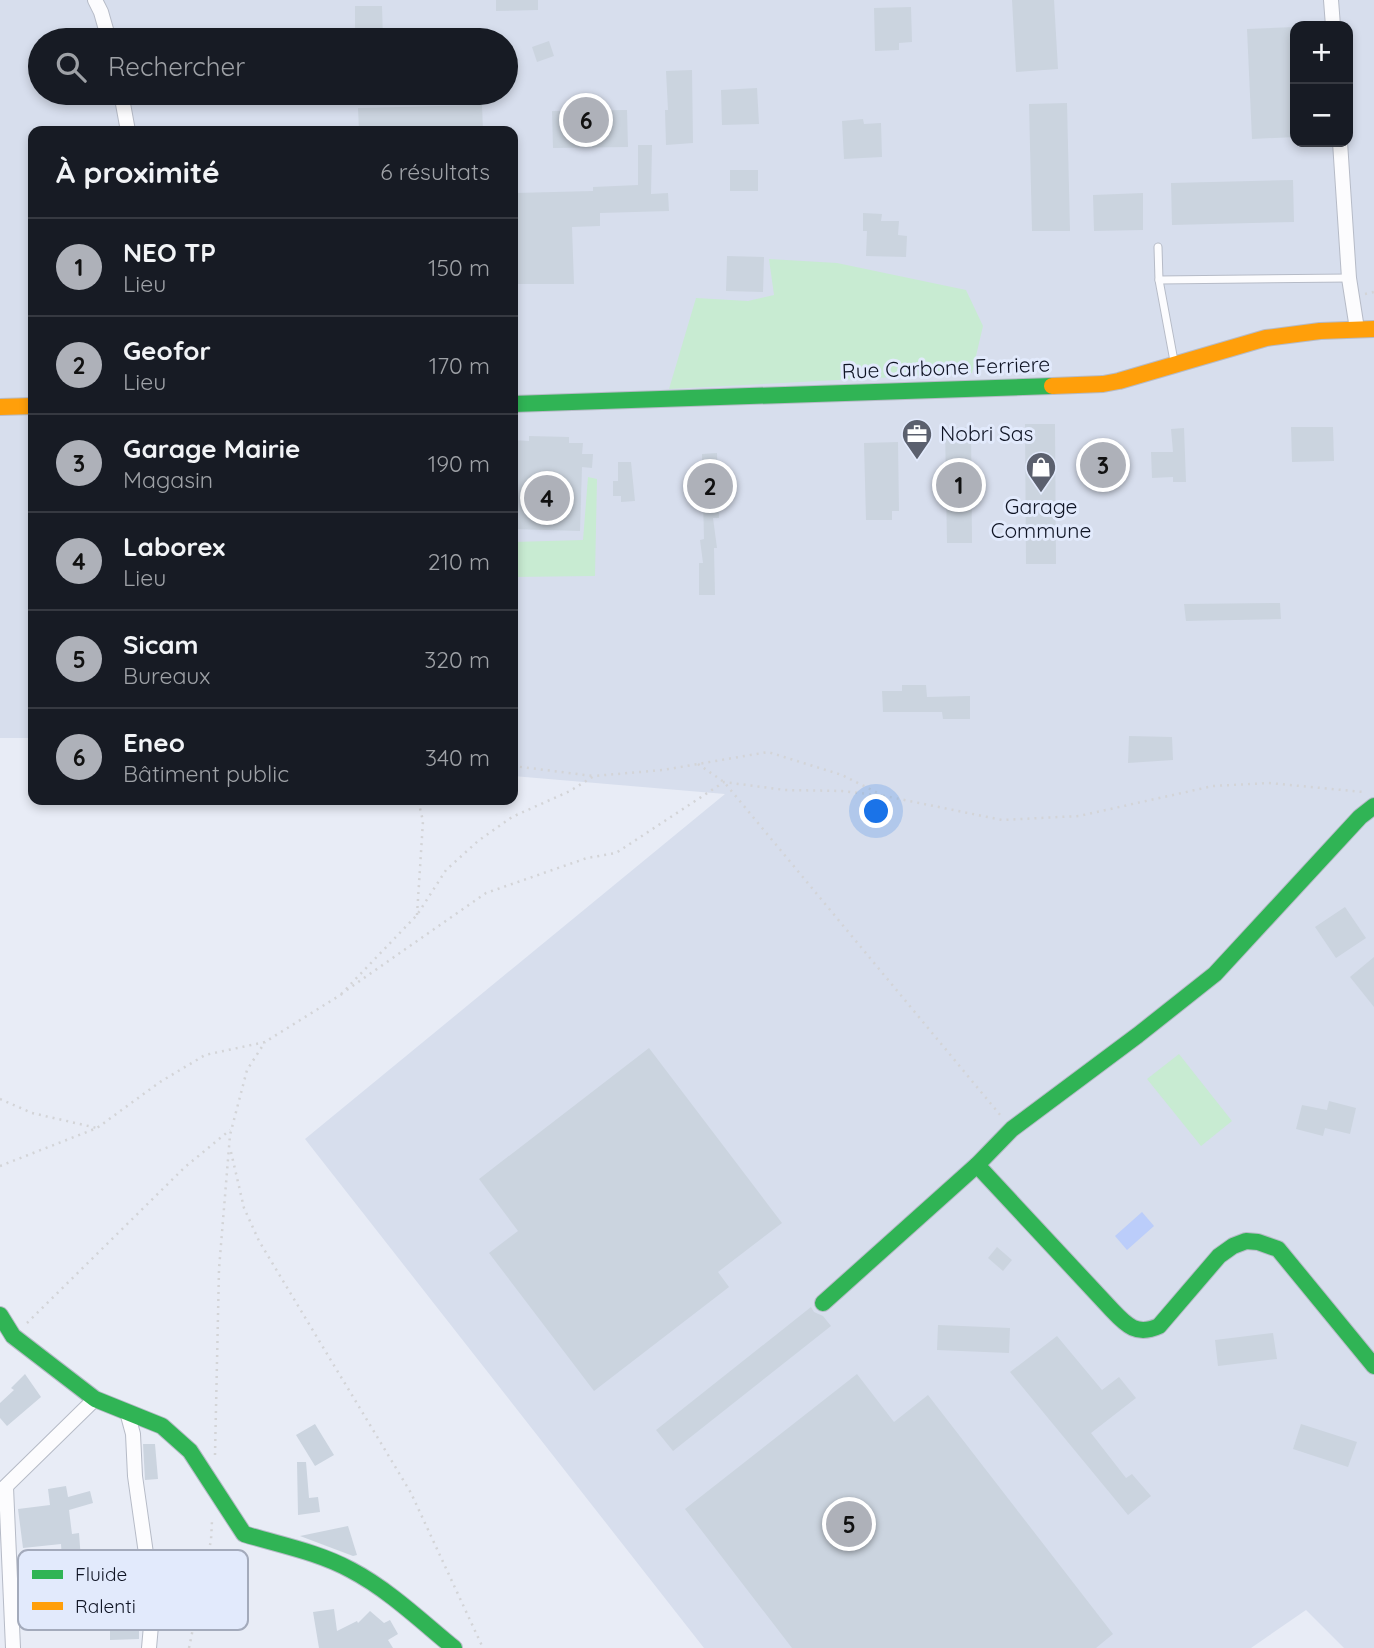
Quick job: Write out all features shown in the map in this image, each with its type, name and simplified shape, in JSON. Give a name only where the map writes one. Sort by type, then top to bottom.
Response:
[{"type":"street","points":[[95,0],[106,28]]},
{"type":"street","points":[[1331,0],[1333,21]]},
{"type":"street","points":[[123,105],[127,126]]},
{"type":"street","points":[[1340,147],[1349,278],[1357,329]]},
{"type":"street","name":"Rue Carbone Ferriere","points":[[518,404],[1103,384],[1266,339],[1374,329]]},
{"type":"street","points":[[0,407],[28,406]]},
{"type":"street","points":[[823,1303],[977,1165],[1012,1129],[1215,974],[1360,817],[1374,806]]},
{"type":"street","points":[[977,1165],[1112,1310],[1136,1330],[1149,1331],[1161,1323],[1215,1261],[1231,1247],[1246,1241],[1261,1242],[1278,1248],[1374,1366]]},
{"type":"street","points":[[0,1315],[7,1340],[95,1399],[162,1426],[190,1451],[244,1534],[313,1553],[351,1570],[380,1588],[454,1648]]},
{"type":"street","points":[[13,1648],[3,1490],[95,1399]]},
{"type":"street","points":[[127,1412],[133,1434],[135,1476],[145,1550]]},
{"type":"street","points":[[149,1648],[151,1630]]},
{"type":"lane","points":[[1158,247],[1159,280],[1175,366]]},
{"type":"lane","points":[[1159,280],[1349,278]]},
{"type":"path","points":[[518,767],[594,776],[698,764],[768,752],[842,775],[885,796]]},
{"type":"path","points":[[698,764],[724,782],[1012,1129]]},
{"type":"path","points":[[341,994],[417,915],[446,870],[478,841],[512,817],[570,791],[594,776]]},
{"type":"path","points":[[0,1166],[97,1128],[160,1082],[205,1055],[265,1042],[341,994],[486,893],[587,858],[616,853],[724,782],[785,790],[842,791],[885,796],[1002,820],[1079,816],[1213,786],[1269,783],[1374,793]]},
{"type":"path","points":[[417,915],[423,821],[419,805]]},
{"type":"path","points":[[215,1464],[219,1269],[230,1149],[247,1070],[265,1042]]},
{"type":"path","points":[[0,1098],[32,1113],[97,1128]]},
{"type":"path","points":[[7,1340],[185,1167],[233,1128]]},
{"type":"path","points":[[230,1149],[250,1223],[411,1493],[483,1648]]},
{"type":"path","points":[[209,1550],[213,1515]]},
{"type":"path","points":[[189,1648],[193,1630]]},
{"type":"shaded area","points":[[0,0],[1374,0],[1374,1648],[1344,1648],[1306,1610],[1251,1648],[704,1648],[305,1139],[725,794],[518,776],[518,126],[28,126],[28,738],[0,738]]},
{"type":"green space","points":[[769,259],[837,263],[966,290],[983,326],[972,373],[669,389],[696,298],[748,301],[774,295]]},
{"type":"green space","points":[[588,477],[597,479],[595,576],[518,577],[518,542],[583,540]]},
{"type":"green space","points":[[1179,1054],[1232,1121],[1201,1146],[1147,1079]]},
{"type":"water","points":[[1142,1212],[1154,1226],[1127,1250],[1115,1236]]},
{"type":"building","points":[[496,0],[538,0],[538,10],[496,11]]},
{"type":"building","points":[[1012,0],[1054,0],[1058,69],[1016,72]]},
{"type":"building","points":[[355,6],[382,6],[383,28],[355,28]]},
{"type":"building","points":[[911,7],[912,42],[899,43],[899,50],[875,51],[874,8]]},
{"type":"building","points":[[1290,27],[1290,137],[1252,139],[1247,29]]},
{"type":"building","points":[[549,41],[554,56],[537,62],[532,47]]},
{"type":"building","points":[[692,70],[693,143],[666,145],[666,71]]},
{"type":"building","points":[[757,88],[759,124],[722,125],[721,90]]},
{"type":"building","points":[[1067,103],[1070,231],[1032,231],[1029,104]]},
{"type":"building","points":[[482,105],[483,126],[359,126],[358,108]]},
{"type":"building","points":[[627,110],[628,147],[553,148],[552,111]]},
{"type":"building","points":[[863,119],[864,124],[881,123],[882,157],[844,159],[842,121]]},
{"type":"building","points":[[638,145],[652,145],[651,194],[668,193],[669,211],[600,213],[600,226],[572,227],[574,284],[518,284],[518,193],[593,191],[593,187],[638,185]]},
{"type":"building","points":[[730,170],[758,170],[758,191],[730,191]]},
{"type":"building","points":[[1293,180],[1294,222],[1172,225],[1171,183]]},
{"type":"building","points":[[1143,193],[1143,230],[1094,231],[1093,195]]},
{"type":"building","points":[[863,213],[882,214],[881,221],[899,221],[898,235],[907,236],[906,257],[866,256],[867,231],[863,231]]},
{"type":"building","points":[[727,256],[764,257],[763,292],[726,291]]},
{"type":"building","name":"Garage Commune","points":[[1025,424],[1055,424],[1056,564],[1026,564]]},
{"type":"building","points":[[971,427],[972,543],[947,543],[945,428]]},
{"type":"building","points":[[1291,427],[1333,427],[1334,461],[1292,462]]},
{"type":"building","points":[[1184,428],[1186,482],[1173,482],[1173,477],[1152,478],[1151,452],[1173,452],[1171,429]]},
{"type":"building","points":[[529,436],[569,437],[569,443],[583,443],[582,454],[593,454],[592,468],[582,467],[580,531],[518,529],[518,440],[529,441]]},
{"type":"building","points":[[898,442],[899,511],[892,511],[892,520],[866,520],[864,443]]},
{"type":"building","points":[[717,453],[719,518],[713,518],[717,548],[714,548],[715,595],[699,595],[699,563],[703,563],[700,540],[704,539],[702,454]]},
{"type":"building","points":[[618,462],[631,462],[635,501],[621,502],[621,496],[613,496],[613,481],[618,481]]},
{"type":"building","points":[[1280,603],[1281,619],[1186,621],[1184,604]]},
{"type":"building","points":[[902,685],[926,685],[927,697],[970,696],[970,719],[943,719],[942,712],[883,712],[882,691],[902,691]]},
{"type":"building","points":[[1129,736],[1172,737],[1173,760],[1128,763]]},
{"type":"building","points":[[1345,907],[1366,938],[1336,958],[1315,927]]},
{"type":"building","points":[[1374,957],[1374,1007],[1350,977]]},
{"type":"building","points":[[649,1048],[782,1223],[718,1272],[729,1287],[594,1391],[489,1253],[518,1231],[479,1179]]},
{"type":"building","points":[[1329,1101],[1356,1108],[1350,1134],[1325,1128],[1323,1136],[1296,1129],[1302,1105],[1327,1110]]},
{"type":"building","points":[[997,1247],[1012,1260],[1003,1271],[988,1258]]},
{"type":"building","points":[[811,1307],[831,1326],[673,1451],[656,1430]]},
{"type":"building","points":[[938,1325],[1010,1328],[1009,1353],[937,1350]]},
{"type":"building","points":[[1273,1333],[1277,1359],[1218,1366],[1215,1340]]},
{"type":"building","points":[[1057,1336],[1102,1390],[1119,1377],[1136,1398],[1091,1433],[1126,1478],[1132,1474],[1151,1496],[1128,1515],[1010,1372]]},
{"type":"building","points":[[25,1374],[41,1397],[7,1426],[0,1418],[0,1403],[14,1390],[11,1388]]},
{"type":"building","points":[[857,1374],[894,1422],[928,1395],[1113,1634],[1096,1648],[792,1648],[685,1509]]},
{"type":"building","points":[[315,1424],[334,1455],[315,1466],[296,1435]]},
{"type":"building","points":[[1301,1424],[1357,1442],[1348,1467],[1293,1449]]},
{"type":"building","points":[[143,1444],[155,1444],[158,1479],[145,1480]]},
{"type":"building","points":[[297,1462],[306,1462],[309,1498],[318,1497],[320,1512],[298,1515]]},
{"type":"building","points":[[66,1486],[68,1497],[90,1491],[93,1503],[69,1510],[72,1534],[79,1533],[80,1550],[61,1550],[61,1544],[23,1548],[18,1509],[50,1505],[48,1489]]},
{"type":"building","points":[[348,1526],[357,1555],[353,1556],[300,1536]]},
{"type":"building","points":[[334,1609],[337,1631],[357,1621],[358,1623],[370,1611],[384,1623],[390,1620],[398,1634],[388,1640],[393,1648],[319,1648],[313,1612]]},
{"type":"building","points":[[110,1630],[139,1630],[139,1639],[110,1640]]},
{"type":"traffic: fast","points":[[518,404],[1052,386]]},
{"type":"traffic: fast","points":[[823,1303],[977,1165],[1012,1129],[1215,974],[1360,817],[1374,806]]},
{"type":"traffic: fast","points":[[977,1165],[1117,1316],[1133,1328],[1144,1330],[1159,1326],[1219,1256],[1246,1241],[1258,1242],[1278,1249],[1374,1366]]},
{"type":"traffic: fast","points":[[0,1315],[13,1336],[95,1399],[162,1426],[190,1451],[244,1534],[312,1554],[351,1570],[392,1596],[454,1648]]},
{"type":"traffic: slow","points":[[1052,386],[1119,381],[1266,338],[1320,331],[1374,329]]},
{"type":"traffic: slow","points":[[0,407],[28,406]]},
{"type":"place","name":"Eneo","points":[[586,120]]},
{"type":"place","name":"Nobri Sas","points":[[917,461]]},
{"type":"place","name":"Garage Mairie","points":[[1103,465]]},
{"type":"place","name":"NEO TP","points":[[959,485]]},
{"type":"place","name":"Geofor","points":[[710,486]]},
{"type":"place","name":"Garage Commune","points":[[1041,494]]},
{"type":"place","name":"Laborex","points":[[547,498]]},
{"type":"place","name":"Sicam","points":[[849,1524]]}]
